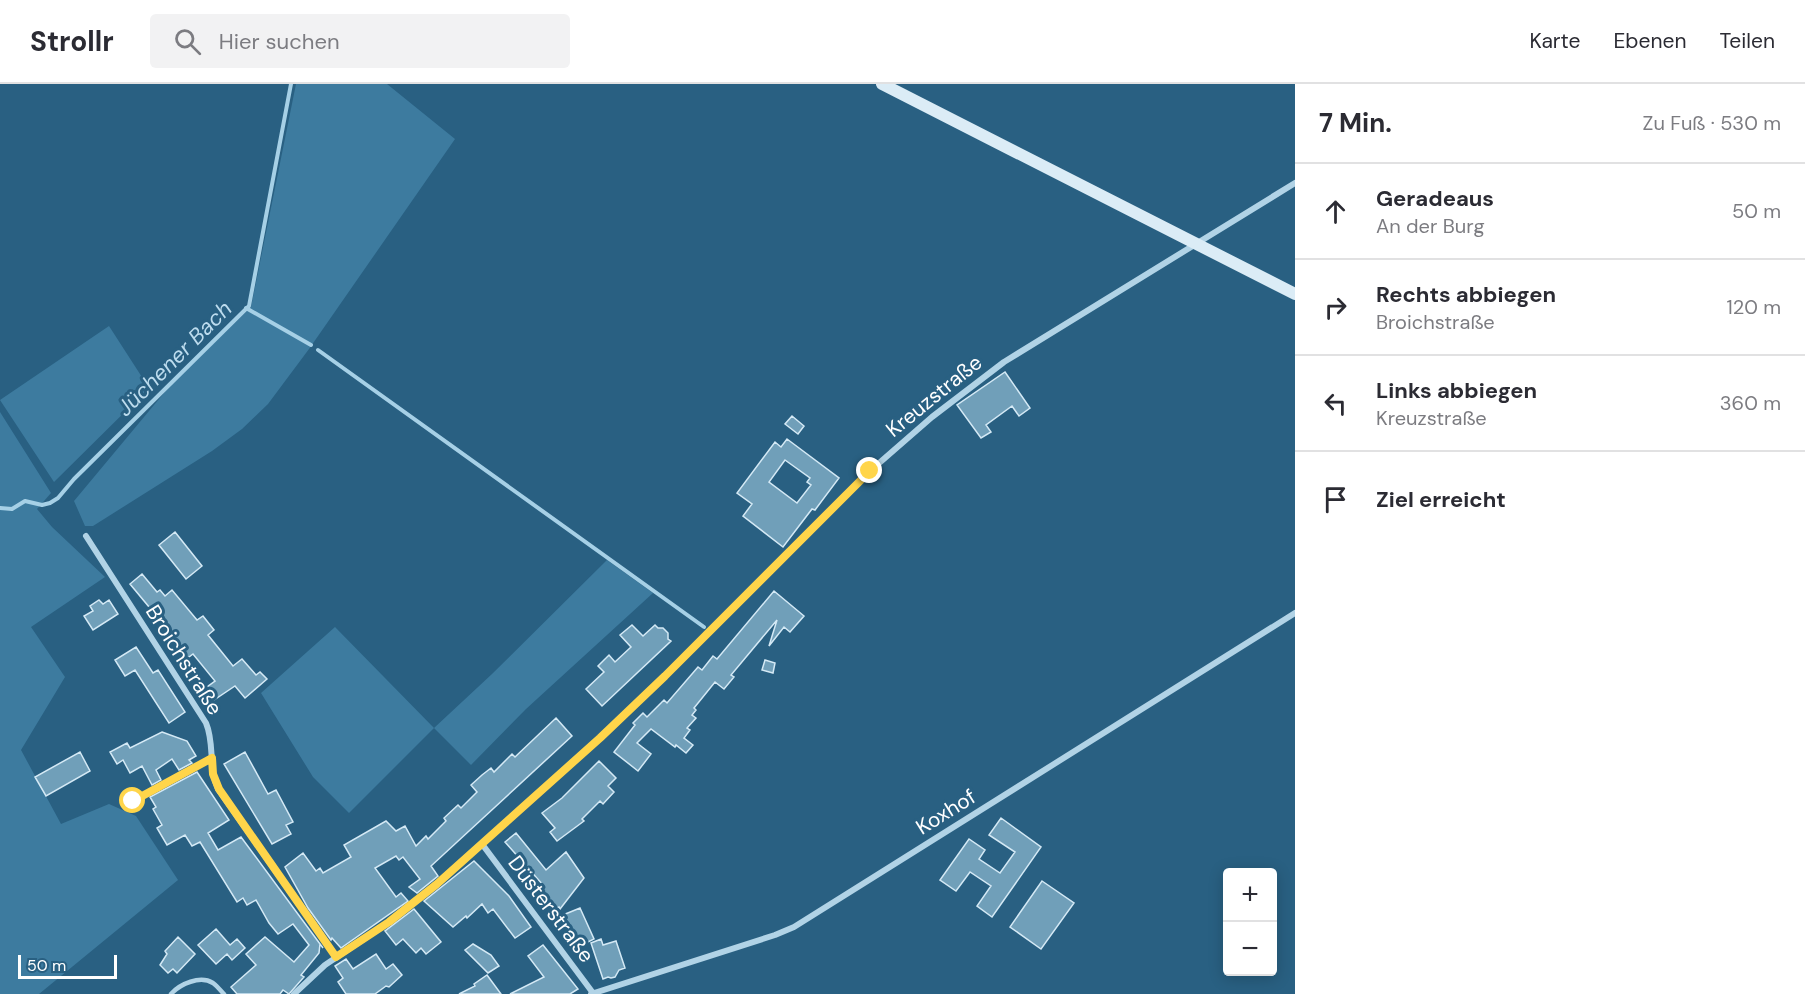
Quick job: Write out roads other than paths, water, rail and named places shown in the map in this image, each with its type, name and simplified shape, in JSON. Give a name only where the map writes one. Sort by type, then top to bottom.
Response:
[{"type":"main road","points":[[882,84],[1295,294]]},
{"type":"street","name":"Kreuzstraße","points":[[294,994],[336,957],[406,910],[620,719],[851,490],[917,429],[1004,362],[1295,183]]},
{"type":"street","name":"Broichstraße","points":[[86,536],[203,718],[210,735],[213,774],[219,789],[336,957]]},
{"type":"street","name":"Koxhof","points":[[592,993],[794,927],[1295,613]]},
{"type":"street","points":[[133,801],[212,758]]},
{"type":"street","name":"Düsterstraße","points":[[482,844],[592,993]]},
{"type":"lane","points":[[171,994],[177,987],[202,980],[212,982],[224,994]]},
{"type":"waterway","name":"Jüchener Bach","points":[[0,508],[12,509],[25,501],[42,505],[58,498],[74,479],[249,306],[291,84]]},
{"type":"waterway","points":[[246,308],[311,345]]},
{"type":"waterway","points":[[318,350],[704,627]]}]
